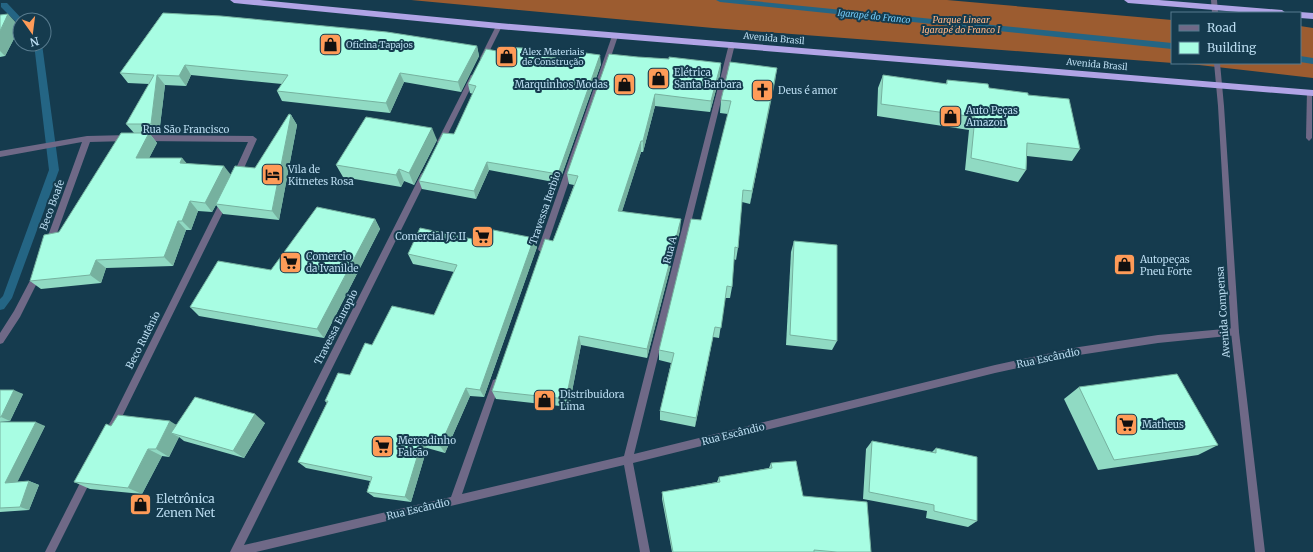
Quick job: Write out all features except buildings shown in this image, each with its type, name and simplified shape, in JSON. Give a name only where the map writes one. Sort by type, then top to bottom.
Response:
[{"type":"highway","name":"Avenida Brasil","points":[[234,0],[499,26],[1219,84],[1311,93]]},
{"type":"highway","points":[[1128,0],[1271,12]]},
{"type":"highway","points":[[1301,15],[1313,16]]},
{"type":"street","points":[[439,147],[499,26]]},
{"type":"street","name":"Travessa Iterbio","points":[[538,260],[615,36]]},
{"type":"street","name":"Rua A","points":[[628,460],[732,44]]},
{"type":"street","name":"Avenida Compensa","points":[[1217,66],[1235,332],[1260,552]]},
{"type":"street","points":[[1309,138],[1311,93]]},
{"type":"street","name":"Rua São Francisco","points":[[0,154],[87,139],[252,139]]},
{"type":"street","name":"Beco Boafe","points":[[45,253],[87,139]]},
{"type":"street","name":"Beco Rutênio","points":[[110,432],[253,144],[252,139]]},
{"type":"street","name":"Travessa Europio","points":[[235,552],[428,168]]},
{"type":"street","points":[[0,340],[28,295],[40,268]]},
{"type":"street","name":"Rua Escândio","points":[[235,552],[628,460],[995,369],[1079,352],[1158,340],[1235,332]]},
{"type":"street","points":[[455,500],[499,373]]},
{"type":"street","points":[[628,460],[645,552]]},
{"type":"street","points":[[50,552],[92,467]]},
{"type":"green space","name":"Parque Linear Igarapé do Franco I","points":[[411,0],[947,0],[1171,20],[1171,63],[713,28]]},
{"type":"green space","points":[[1301,26],[1313,28],[1313,78],[1186,64],[1301,64]]},
{"type":"waterway","name":"Igarapé do Franco","points":[[720,0],[1171,46]]},
{"type":"waterway","points":[[4,5],[12,13]]},
{"type":"waterway","points":[[0,306],[7,298],[54,170],[39,52]]},
{"type":"waterway","name":"Igarapé do Franco","points":[[1301,59],[1313,61]]},
{"type":"place","name":"Oficina Tapajos","points":[[330,44]]},
{"type":"place","name":"Alex Materiais de Construção","points":[[506,56]]},
{"type":"place","name":"Elétrica Santa Barbara","points":[[658,78]]},
{"type":"place","name":"Marquinhos Modas","points":[[624,84]]},
{"type":"place","name":"Deus é amor","points":[[762,90]]},
{"type":"place","name":"Auto Peças Amazon","points":[[950,116]]},
{"type":"place","name":"Vila de Kitnetes Rosa","points":[[273,175]]},
{"type":"place","name":"Comercial JC II","points":[[482,236]]},
{"type":"place","name":"Comercio da Ivanilde","points":[[291,262]]},
{"type":"place","name":"Autopeças Pneu Forte","points":[[1124,265]]},
{"type":"place","name":"Distribuidora Lima","points":[[545,400]]},
{"type":"place","name":"Matheus","points":[[1127,424]]},
{"type":"place","name":"Mercadinho Falcão","points":[[383,446]]},
{"type":"place","name":"Eletrônica Zenen Net","points":[[140,505]]}]
